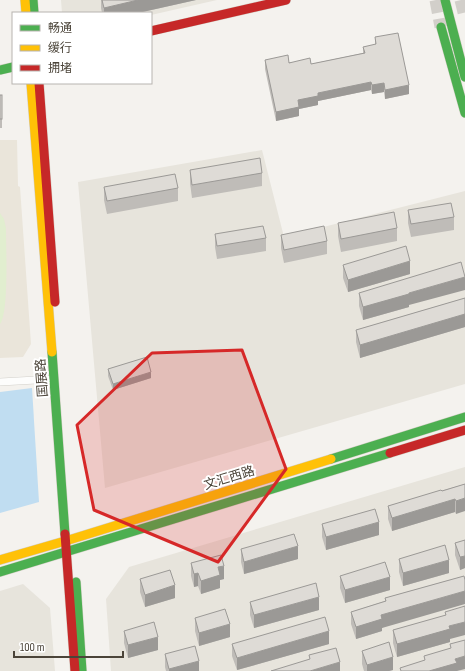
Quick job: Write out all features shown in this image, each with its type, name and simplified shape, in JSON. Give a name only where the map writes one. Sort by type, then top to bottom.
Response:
[{"type":"main road","points":[[25,0],[26,12]]},
{"type":"main road","points":[[33,0],[34,12]]},
{"type":"main road","points":[[152,31],[286,0]]},
{"type":"main road","points":[[445,0],[465,77]]},
{"type":"main road","points":[[441,27],[465,113]]},
{"type":"main road","points":[[0,70],[12,67]]},
{"type":"main road","name":"国展路","points":[[31,84],[54,378],[82,671]]},
{"type":"main road","name":"国展路","points":[[39,84],[69,540]]},
{"type":"main road","name":"文汇西路","points":[[0,560],[465,417]]},
{"type":"main road","name":"文汇西路","points":[[0,572],[70,552],[465,430]]},
{"type":"main road","name":"国展路","points":[[70,552],[75,671]]},
{"type":"street","points":[[0,382],[54,378]]},
{"type":"highlighted area","points":[[242,350],[286,469],[218,562],[94,510],[77,425],[152,353]]},
{"type":"shaded area","points":[[61,0],[217,0],[152,15],[152,12],[62,12]]},
{"type":"shaded area","points":[[0,140],[17,140],[18,186],[20,187],[31,344],[23,357],[0,358]]},
{"type":"shaded area","points":[[262,150],[284,237],[465,191],[465,384],[105,488],[78,182]]},
{"type":"shaded area","points":[[465,467],[465,671],[111,671],[106,599],[129,567]]},
{"type":"shaded area","points":[[23,584],[50,608],[55,671],[0,671],[0,591]]},
{"type":"green space","points":[[0,213],[4,219],[6,228],[6,294],[3,317],[0,324]]},
{"type":"water","points":[[32,388],[39,502],[0,513],[0,392]]},
{"type":"building","points":[[102,0],[138,0],[104,8]]},
{"type":"building","points":[[398,33],[409,85],[385,90],[384,83],[372,85],[371,82],[318,93],[318,96],[298,100],[299,107],[276,112],[265,60],[288,55],[289,63],[310,58],[311,64],[365,53],[363,47],[376,44],[375,37]]},
{"type":"building","points":[[0,95],[2,95],[2,119],[0,119]]},
{"type":"building","points":[[260,158],[262,173],[192,185],[190,170]]},
{"type":"building","points":[[175,174],[178,188],[107,201],[104,187]]},
{"type":"building","points":[[451,203],[454,217],[411,224],[408,210]]},
{"type":"building","points":[[394,212],[397,228],[341,239],[338,223]]},
{"type":"building","points":[[263,226],[266,238],[217,246],[215,234]]},
{"type":"building","points":[[324,226],[327,241],[284,250],[281,235]]},
{"type":"building","points":[[406,246],[410,261],[348,280],[343,265]]},
{"type":"building","points":[[461,262],[465,277],[363,307],[359,293]]},
{"type":"building","points":[[465,298],[465,314],[360,345],[356,330]]},
{"type":"building","points":[[147,357],[151,372],[113,384],[108,369]]},
{"type":"building","points":[[465,484],[465,498],[456,501],[455,499],[392,518],[388,506]]},
{"type":"building","points":[[375,509],[379,522],[326,537],[322,524]]},
{"type":"building","points":[[294,534],[298,546],[244,562],[241,549]]},
{"type":"building","points":[[465,540],[465,556],[460,557],[455,543]]},
{"type":"building","points":[[445,545],[449,560],[403,573],[399,559]]},
{"type":"building","points":[[221,555],[224,566],[218,567],[220,575],[201,581],[198,573],[194,574],[191,563]]},
{"type":"building","points":[[385,562],[390,577],[345,590],[340,576]]},
{"type":"building","points":[[170,570],[175,585],[145,595],[140,579]]},
{"type":"building","points":[[464,576],[465,591],[381,615],[382,619],[356,627],[351,612],[386,601],[385,598]]},
{"type":"building","points":[[316,583],[319,597],[254,615],[250,602]]},
{"type":"building","points":[[465,606],[465,622],[449,626],[450,629],[397,644],[393,630],[446,615],[445,612]]},
{"type":"building","points":[[225,609],[230,624],[199,633],[195,618]]},
{"type":"building","points":[[325,617],[329,631],[237,658],[232,644]]},
{"type":"building","points":[[154,622],[158,637],[128,645],[124,631]]},
{"type":"building","points":[[465,640],[465,656],[455,659],[457,663],[429,671],[401,671],[400,668],[425,660],[424,656],[451,648],[450,644]]},
{"type":"building","points":[[389,642],[393,657],[367,665],[362,651]]},
{"type":"building","points":[[195,646],[199,661],[169,669],[165,654]]},
{"type":"building","points":[[336,648],[340,662],[310,671],[271,671],[310,659],[309,655]]},
{"type":"tunnel","points":[[436,0],[441,27]]},
{"type":"tunnel","points":[[461,0],[465,16]]},
{"type":"traffic: fast","points":[[33,0],[34,12]]},
{"type":"traffic: fast","points":[[445,0],[465,77]]},
{"type":"traffic: fast","points":[[441,27],[465,113]]},
{"type":"traffic: fast","points":[[0,70],[12,67]]},
{"type":"traffic: fast","points":[[52,352],[65,534]]},
{"type":"traffic: fast","points":[[331,459],[465,417]]},
{"type":"traffic: fast","points":[[0,572],[390,453]]},
{"type":"traffic: fast","points":[[76,582],[82,671]]},
{"type":"traffic: slow","points":[[25,0],[26,12]]},
{"type":"traffic: slow","points":[[31,84],[52,352]]},
{"type":"traffic: slow","points":[[0,560],[331,459]]},
{"type":"traffic: jam","points":[[152,31],[286,0]]},
{"type":"traffic: jam","points":[[39,84],[55,302]]},
{"type":"traffic: jam","points":[[390,453],[465,430]]},
{"type":"traffic: jam","points":[[65,534],[75,671]]}]
